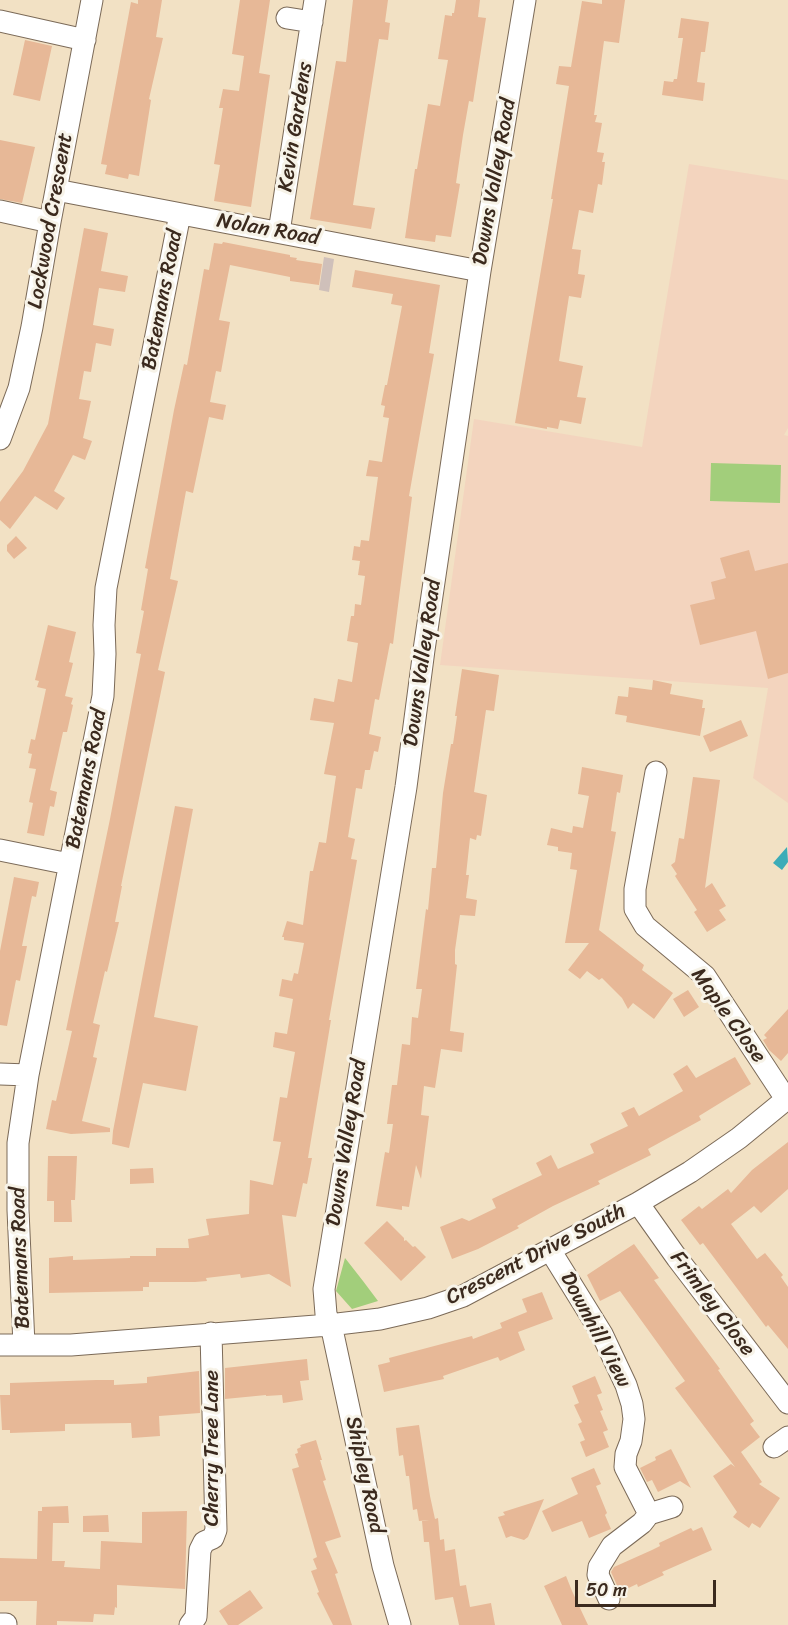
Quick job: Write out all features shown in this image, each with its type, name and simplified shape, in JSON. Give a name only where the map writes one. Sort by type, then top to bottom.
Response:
[{"type":"street","name":"Lockwood Crescent","points":[[0,439],[19,388],[32,327],[92,0]]},
{"type":"street","name":"Kevin Gardens","points":[[279,232],[315,0]]},
{"type":"street","name":"Downs Valley Road","points":[[329,1325],[325,1281],[406,788],[480,271],[525,0]]},
{"type":"street","points":[[287,18],[312,22]]},
{"type":"street","points":[[0,21],[85,40]]},
{"type":"street","name":"Nolan Road","points":[[56,190],[480,271]]},
{"type":"street","points":[[0,211],[50,222]]},
{"type":"street","name":"Batemans Road","points":[[24,1346],[18,1210],[18,1143],[28,1075],[103,696],[106,588],[180,214]]},
{"type":"street","name":"Maple Close","points":[[656,772],[635,889],[635,909],[645,926],[705,976],[787,1099]]},
{"type":"street","points":[[0,850],[69,864]]},
{"type":"street","points":[[0,1074],[28,1075]]},
{"type":"street","name":"Crescent Drive South","points":[[0,1345],[71,1345],[329,1325],[380,1319],[428,1308],[455,1299],[638,1203],[690,1172],[739,1138],[787,1099]]},
{"type":"street","name":"Frimley Close","points":[[638,1203],[788,1403]]},
{"type":"street","name":"Downhill View","points":[[550,1250],[602,1334],[626,1384],[634,1419],[625,1467],[649,1514]]},
{"type":"street","name":"Shipley Road","points":[[329,1325],[333,1334],[383,1566],[400,1625]]},
{"type":"street","name":"Cherry Tree Lane","points":[[190,1625],[196,1617],[200,1550],[204,1542],[213,1538],[216,1530],[211,1333]]},
{"type":"street","points":[[609,1599],[598,1575],[599,1567],[612,1546],[642,1523],[649,1514],[672,1507]]},
{"type":"street","points":[[0,1624],[6,1624]]},
{"type":"shaded area","points":[[689,164],[788,180],[788,428],[784,435],[788,436],[788,803],[753,778],[768,688],[440,665],[474,419],[642,447]]},
{"type":"shaded area","points":[[324,257],[334,259],[329,292],[319,290]]},
{"type":"green space","points":[[711,463],[781,465],[780,503],[710,501]]},
{"type":"green space","points":[[345,1258],[378,1301],[352,1309],[336,1291]]},
{"type":"water","points":[[787,847],[788,862],[782,870],[773,863]]},
{"type":"building","points":[[138,0],[162,0],[156,37],[163,38],[149,99],[151,100],[139,176],[129,174],[128,179],[105,174],[107,165],[101,164],[131,2],[138,4]]},
{"type":"building","points":[[240,0],[270,0],[259,73],[270,75],[251,207],[214,201],[220,165],[214,164],[223,108],[219,108],[223,89],[239,91],[244,56],[232,54]]},
{"type":"building","points":[[353,0],[388,0],[385,22],[390,23],[388,40],[379,39],[353,205],[375,208],[371,229],[310,219],[336,61],[346,62]]},
{"type":"building","points":[[456,0],[480,0],[478,17],[486,18],[473,102],[469,101],[463,135],[456,183],[460,184],[451,237],[436,235],[435,242],[405,238],[415,169],[417,169],[428,104],[440,106],[448,60],[438,59],[445,15],[452,16]]},
{"type":"building","points":[[602,0],[625,0],[619,43],[604,41],[594,115],[597,115],[595,122],[602,123],[597,152],[604,153],[602,185],[598,184],[593,213],[579,210],[572,249],[581,250],[578,274],[585,275],[581,298],[569,296],[559,361],[583,366],[577,397],[586,398],[581,424],[560,420],[558,429],[547,427],[547,429],[515,423],[553,199],[551,199],[569,86],[556,84],[559,66],[571,67],[582,1],[602,4]]},
{"type":"building","points":[[681,18],[709,22],[705,52],[701,52],[697,82],[705,83],[703,101],[662,95],[664,81],[673,82],[677,79],[683,38],[678,38]]},
{"type":"building","points":[[25,40],[52,46],[40,101],[13,95]]},
{"type":"building","points":[[0,140],[35,147],[22,203],[0,199]]},
{"type":"building","points":[[84,228],[108,233],[101,271],[128,276],[125,292],[99,288],[93,325],[114,329],[111,346],[96,343],[91,372],[84,371],[79,399],[91,401],[83,438],[92,441],[85,460],[73,455],[54,491],[65,498],[57,510],[35,496],[10,529],[0,520],[0,502],[23,471],[48,424]]},
{"type":"building","points":[[223,242],[290,255],[290,257],[297,258],[296,260],[322,264],[319,285],[290,281],[290,277],[230,265],[219,320],[230,322],[221,372],[216,371],[210,402],[226,405],[223,420],[209,417],[193,493],[186,491],[170,579],[178,581],[158,670],[165,672],[121,886],[115,922],[119,922],[93,1023],[100,1025],[93,1057],[97,1058],[82,1121],[110,1128],[110,1132],[71,1134],[46,1129],[52,1100],[56,1101],[72,1031],[66,1030],[110,819],[141,654],[136,653],[144,611],[141,610],[148,569],[145,568],[174,410],[184,364],[187,365],[204,269],[209,270],[214,243],[222,244]]},
{"type":"building","points":[[355,270],[440,285],[429,353],[434,354],[409,496],[412,497],[393,644],[390,643],[379,700],[375,699],[369,734],[381,737],[378,752],[374,751],[370,770],[365,770],[362,789],[356,788],[348,837],[355,839],[351,859],[357,860],[308,1158],[312,1158],[307,1184],[303,1183],[296,1217],[282,1215],[291,1287],[269,1274],[241,1278],[240,1274],[206,1278],[207,1281],[149,1282],[149,1287],[143,1287],[143,1291],[49,1293],[49,1258],[73,1256],[73,1260],[130,1258],[130,1256],[156,1256],[156,1248],[189,1248],[188,1239],[209,1235],[206,1219],[249,1214],[250,1180],[273,1185],[281,1142],[273,1141],[280,1097],[287,1098],[295,1052],[273,1047],[275,1032],[287,1034],[293,999],[279,996],[282,979],[292,981],[294,973],[298,974],[304,943],[284,940],[282,937],[287,921],[303,925],[310,871],[313,871],[319,842],[326,843],[336,776],[324,774],[334,723],[310,720],[314,698],[334,702],[338,679],[352,682],[358,643],[347,641],[355,604],[361,605],[365,576],[358,575],[360,561],[352,560],[354,546],[360,547],[361,540],[369,541],[378,477],[366,476],[369,460],[382,462],[389,418],[383,417],[385,406],[381,405],[402,306],[391,304],[393,294],[352,287]]},
{"type":"building","points":[[16,536],[27,548],[14,559],[7,551],[7,545]]},
{"type":"building","points":[[749,550],[755,571],[788,563],[788,673],[768,679],[756,631],[700,645],[690,605],[715,599],[711,582],[726,578],[720,558]]},
{"type":"building","points":[[48,625],[76,632],[69,662],[73,663],[65,696],[73,698],[71,704],[73,705],[67,732],[63,732],[50,790],[57,792],[54,807],[50,806],[44,836],[27,833],[33,803],[29,802],[36,769],[29,768],[32,754],[28,753],[31,739],[35,740],[46,689],[37,687],[39,681],[35,680]]},
{"type":"building","points":[[462,669],[499,675],[494,711],[486,710],[474,792],[487,795],[481,836],[477,835],[476,840],[470,838],[466,875],[469,875],[466,898],[477,900],[475,916],[460,915],[455,950],[455,964],[457,965],[450,1031],[464,1033],[462,1052],[441,1049],[435,1088],[424,1086],[421,1115],[429,1116],[421,1179],[416,1165],[409,1207],[402,1206],[402,1210],[376,1206],[385,1152],[389,1153],[393,1124],[387,1124],[392,1085],[397,1085],[402,1044],[410,1045],[412,1017],[418,1018],[422,989],[416,989],[426,909],[428,910],[432,868],[436,868],[443,793],[451,744],[453,744]]},
{"type":"building","points":[[653,680],[672,684],[670,694],[703,700],[702,708],[705,708],[700,736],[626,722],[627,716],[615,714],[618,696],[628,697],[629,687],[652,690]]},
{"type":"building","points":[[741,720],[748,736],[710,752],[703,736]]},
{"type":"building","points":[[582,767],[623,775],[620,793],[617,792],[611,831],[616,832],[599,930],[644,965],[642,970],[673,993],[654,1019],[633,1003],[628,1009],[622,998],[602,978],[599,980],[587,971],[580,979],[568,970],[589,943],[565,943],[577,870],[570,869],[572,853],[558,851],[558,847],[547,845],[551,828],[572,833],[573,826],[583,828],[589,796],[578,794]]},
{"type":"building","points":[[693,777],[720,780],[705,888],[712,883],[726,906],[719,910],[726,920],[707,932],[694,912],[697,910],[675,876],[677,874],[671,865],[675,862],[679,838],[684,839]]},
{"type":"building","points":[[175,806],[193,809],[154,1017],[198,1026],[186,1091],[143,1083],[129,1148],[112,1144],[113,1131]]},
{"type":"building","points":[[14,877],[39,882],[36,897],[32,896],[22,946],[27,946],[20,981],[16,980],[7,1026],[0,1025],[0,951]]},
{"type":"building","points":[[688,990],[699,1007],[684,1017],[673,999]]},
{"type":"building","points":[[788,1009],[788,1053],[781,1061],[769,1050],[763,1040],[767,1038],[764,1035]]},
{"type":"building","points":[[735,1057],[751,1084],[699,1116],[701,1120],[648,1149],[651,1155],[598,1181],[600,1184],[553,1206],[517,1226],[519,1228],[478,1249],[452,1259],[440,1227],[462,1218],[469,1221],[496,1208],[492,1199],[542,1175],[536,1163],[551,1155],[558,1169],[594,1153],[590,1144],[628,1126],[621,1113],[634,1107],[639,1116],[683,1091],[673,1074],[687,1065],[696,1078]]},
{"type":"building","points":[[788,1142],[788,1189],[761,1213],[754,1206],[731,1224],[757,1259],[765,1253],[783,1275],[781,1277],[788,1287],[788,1349],[768,1325],[766,1327],[703,1243],[700,1245],[681,1220],[699,1206],[702,1209],[728,1189],[731,1193],[752,1170]]},
{"type":"building","points":[[48,1156],[77,1156],[75,1200],[71,1200],[72,1222],[54,1222],[54,1201],[47,1201]]},
{"type":"building","points":[[153,1168],[154,1183],[130,1184],[130,1169]]},
{"type":"building","points":[[387,1221],[404,1238],[404,1241],[415,1246],[426,1257],[401,1281],[364,1243]]},
{"type":"building","points":[[634,1244],[659,1278],[654,1280],[720,1369],[718,1370],[754,1421],[750,1424],[760,1437],[741,1452],[762,1482],[759,1484],[780,1498],[760,1528],[752,1523],[749,1528],[733,1517],[737,1512],[713,1476],[731,1464],[735,1467],[675,1388],[685,1381],[620,1291],[600,1301],[587,1275]]},
{"type":"building","points":[[542,1292],[553,1319],[518,1332],[525,1350],[500,1361],[498,1357],[443,1376],[444,1379],[384,1392],[378,1365],[390,1362],[389,1358],[472,1336],[473,1339],[502,1328],[500,1323],[527,1312],[522,1299]]},
{"type":"building","points":[[307,1359],[309,1380],[300,1381],[303,1400],[283,1403],[282,1395],[225,1399],[225,1368]]},
{"type":"building","points":[[199,1371],[200,1413],[159,1416],[160,1436],[132,1438],[131,1423],[65,1424],[65,1431],[10,1433],[10,1430],[2,1430],[0,1395],[10,1395],[10,1383],[114,1380],[114,1385],[147,1383],[147,1377]]},
{"type":"building","points":[[595,1376],[602,1393],[597,1395],[603,1410],[600,1411],[608,1430],[603,1432],[609,1447],[586,1457],[580,1442],[585,1440],[578,1424],[582,1422],[574,1405],[579,1403],[572,1386]]},
{"type":"building","points":[[419,1425],[430,1496],[435,1519],[438,1518],[440,1540],[444,1539],[445,1551],[455,1549],[460,1586],[466,1585],[470,1607],[491,1603],[495,1625],[459,1625],[453,1597],[435,1600],[429,1542],[424,1542],[422,1521],[429,1520],[419,1521],[417,1509],[413,1510],[409,1476],[406,1476],[403,1455],[399,1456],[396,1428]]},
{"type":"building","points":[[316,1440],[326,1480],[323,1481],[341,1537],[325,1542],[338,1573],[335,1574],[352,1625],[333,1625],[317,1593],[319,1592],[311,1571],[317,1569],[313,1559],[317,1557],[292,1469],[299,1467],[295,1454],[298,1453],[297,1449],[301,1447],[300,1445]]},
{"type":"building","points":[[671,1449],[691,1488],[680,1481],[658,1492],[652,1480],[647,1482],[640,1468]]},
{"type":"building","points":[[594,1468],[601,1484],[596,1486],[611,1529],[589,1538],[582,1521],[552,1532],[542,1511],[578,1494],[571,1478]]},
{"type":"building","points":[[544,1499],[528,1537],[524,1540],[511,1536],[506,1538],[498,1517],[505,1515],[503,1512]]},
{"type":"building","points":[[68,1506],[69,1523],[53,1523],[52,1561],[65,1561],[64,1567],[100,1569],[101,1541],[142,1543],[142,1512],[187,1511],[185,1589],[117,1585],[117,1608],[115,1607],[114,1615],[94,1614],[93,1622],[57,1621],[57,1625],[36,1625],[37,1601],[0,1601],[0,1558],[37,1559],[38,1511],[42,1511],[42,1507]]},
{"type":"building","points":[[108,1515],[109,1532],[83,1532],[83,1516]]},
{"type":"building","points":[[702,1527],[712,1550],[662,1572],[664,1575],[638,1587],[637,1584],[620,1592],[611,1572],[614,1567],[660,1546],[659,1543],[691,1528],[693,1531]]},
{"type":"building","points":[[566,1576],[588,1625],[562,1625],[544,1586]]},
{"type":"building","points":[[250,1590],[263,1608],[238,1625],[228,1625],[219,1611]]}]
